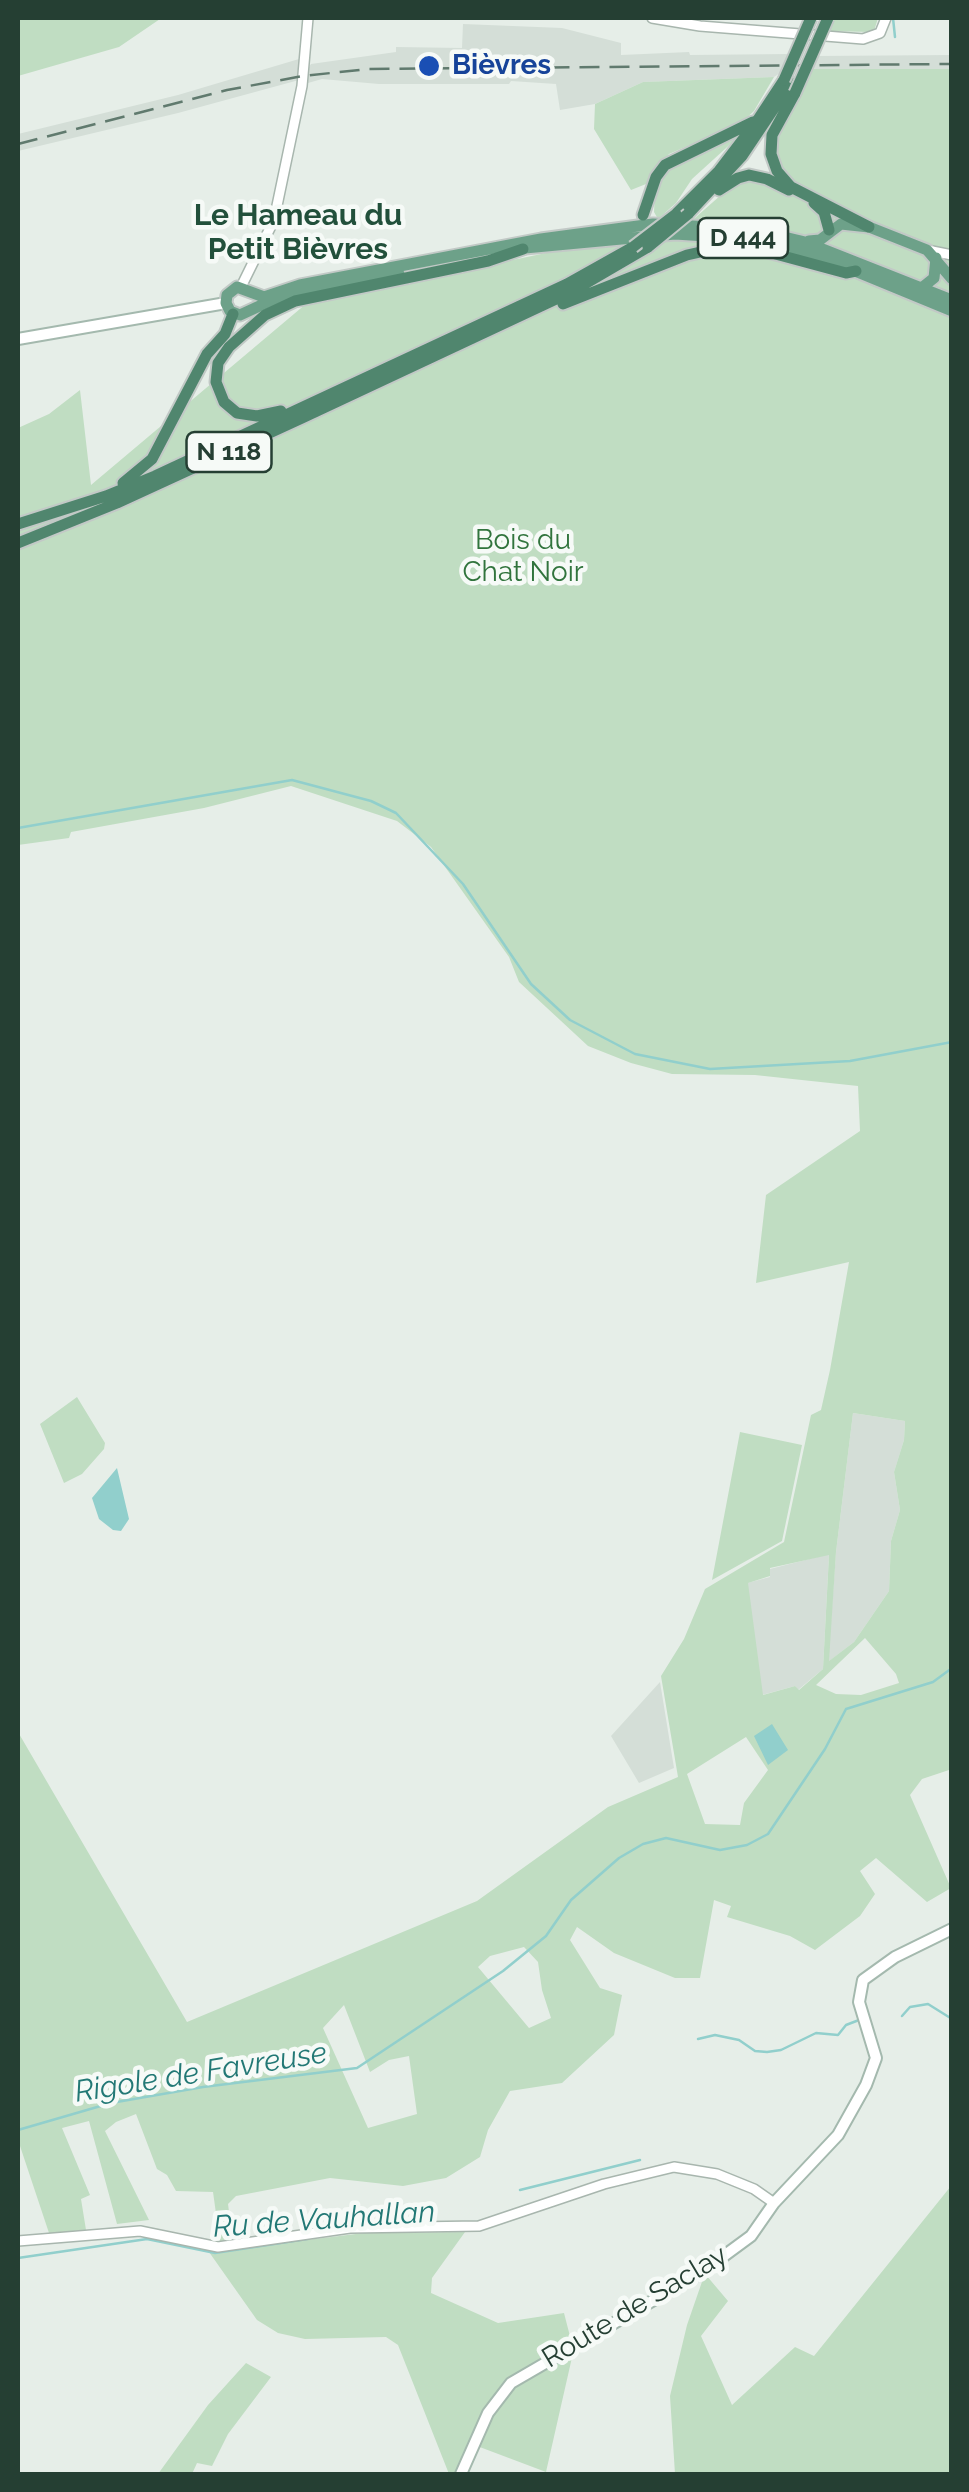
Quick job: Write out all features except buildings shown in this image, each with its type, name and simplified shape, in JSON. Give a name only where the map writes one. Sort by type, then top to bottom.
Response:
[{"type":"highway","name":"N 118","points":[[18,543],[165,482],[602,276],[648,247],[682,214],[790,85],[811,18]]},
{"type":"highway","name":"N 118","points":[[18,524],[106,496],[567,284],[634,247],[707,195],[742,156],[790,85],[820,18]]},
{"type":"highway","points":[[828,18],[790,85],[772,135],[770,154],[777,171],[791,187],[869,227]]},
{"type":"highway","points":[[643,215],[656,177],[671,160],[758,121]]},
{"type":"highway","points":[[707,195],[738,178],[761,176],[819,205],[829,230]]},
{"type":"highway","points":[[295,411],[287,408],[257,416],[238,413],[224,402],[218,388],[216,373],[223,356],[265,314],[295,301],[488,261],[524,249]]},
{"type":"highway","points":[[520,315],[535,314],[707,249],[756,249],[846,273],[856,271]]},
{"type":"highway","points":[[106,496],[110,488],[132,477],[152,459],[206,354],[225,334],[229,308]]},
{"type":"main road","points":[[617,228],[643,215]]},
{"type":"main road","points":[[805,242],[820,240],[829,230],[847,223],[869,227],[931,254],[952,279]]},
{"type":"main road","name":"D 444","points":[[252,302],[300,285],[540,239],[653,224],[751,229],[805,242],[952,311]]},
{"type":"main road","name":"D 444","points":[[524,249],[675,234],[727,236],[778,244],[952,300]]},
{"type":"main road","points":[[18,339],[229,308],[244,315],[252,302],[524,249]]},
{"type":"main road","points":[[918,292],[934,278],[931,254]]},
{"type":"main road","points":[[229,308],[230,291],[241,287],[252,302]]},
{"type":"main road","name":"Route de Saclay","points":[[461,2474],[488,2413],[512,2382],[702,2272],[751,2236],[774,2203],[838,2134],[866,2085],[876,2058],[859,2002],[860,1986],[877,1968],[952,1930]]},
{"type":"street","points":[[241,287],[274,220],[302,86],[308,18]]},
{"type":"street","points":[[652,18],[700,26],[863,39],[880,33],[886,18]]},
{"type":"street","points":[[931,254],[952,255]]},
{"type":"street","points":[[18,2240],[140,2231],[218,2247],[350,2228],[479,2226],[604,2184],[674,2167],[717,2174],[754,2189],[774,2203]]},
{"type":"shaded area","points":[[463,24],[562,28],[621,43],[621,55],[790,54],[774,77],[643,82],[595,104],[560,110],[556,84],[299,80],[18,151],[18,134],[178,95],[299,59],[302,70],[311,64],[396,52],[396,47],[462,48]]},
{"type":"shaded area","points":[[951,55],[951,69],[811,69],[817,56]]},
{"type":"shaded area","points":[[853,1413],[905,1421],[904,1440],[894,1472],[900,1510],[891,1541],[889,1591],[854,1642],[828,1662],[836,1552]]},
{"type":"shaded area","points":[[829,1554],[823,1669],[798,1690],[795,1686],[762,1695],[747,1583],[770,1577],[770,1569]]},
{"type":"shaded area","points":[[660,1682],[674,1768],[639,1783],[611,1736]]},
{"type":"green space","points":[[18,18],[160,19],[119,47],[18,76]]},
{"type":"green space","points":[[833,18],[878,18],[870,32],[830,31]]},
{"type":"green space","name":"Bois du Chat Noir","points":[[811,69],[951,69],[952,1769],[922,1779],[910,1795],[951,1888],[927,1902],[876,1858],[860,1871],[875,1894],[860,1916],[815,1950],[790,1936],[727,1917],[731,1906],[714,1900],[700,1978],[675,1978],[614,1953],[577,1927],[570,1940],[600,1988],[622,1995],[614,2035],[562,2083],[510,2091],[488,2130],[480,2157],[446,2178],[403,2186],[330,2178],[236,2196],[228,2204],[233,2242],[220,2242],[213,2192],[176,2191],[167,2175],[157,2169],[136,2114],[105,2131],[149,2220],[117,2224],[89,2121],[62,2128],[90,2195],[81,2199],[86,2230],[50,2236],[18,2140],[18,1732],[187,2022],[477,1901],[608,1807],[678,1777],[661,1676],[684,1639],[705,1589],[784,1542],[811,1415],[821,1410],[849,1262],[756,1283],[766,1195],[860,1131],[858,1086],[755,1075],[672,1074],[588,1046],[519,982],[509,957],[431,847],[397,821],[291,786],[204,808],[71,832],[69,838],[18,845],[18,428],[49,414],[80,390],[91,485],[307,303],[613,239],[619,249],[671,239],[738,180],[765,180],[779,170],[774,137]],"holes":[[[853,1413],[905,1421],[904,1440],[894,1472],[900,1510],[891,1541],[889,1591],[854,1642],[829,1661],[836,1552]],[[829,1555],[823,1669],[799,1690],[795,1686],[763,1695],[748,1583],[770,1576],[770,1568]],[[865,1638],[896,1674],[899,1683],[861,1695],[836,1694],[816,1685]],[[746,1737],[768,1770],[744,1803],[740,1825],[705,1824],[687,1774]],[[524,1947],[538,1962],[551,2018],[529,2028],[478,1967],[490,1956]],[[344,2005],[370,2072],[389,2060],[409,2056],[417,2114],[368,2128],[323,2028]]]},
{"type":"green space","points":[[774,77],[754,111],[741,123],[669,154],[646,184],[631,190],[594,129],[595,104],[643,82]]},
{"type":"green space","points":[[736,139],[692,179],[676,203],[658,219],[654,212],[655,190],[667,170],[676,162]]},
{"type":"green space","points":[[77,1397],[105,1443],[82,1474],[64,1483],[40,1424]]},
{"type":"green space","points":[[740,1432],[802,1445],[782,1541],[712,1580]]},
{"type":"green space","points":[[951,2186],[951,2474],[675,2474],[670,2396],[704,2276],[728,2301],[701,2336],[732,2405],[795,2347],[814,2356]]},
{"type":"green space","points":[[465,2232],[432,2278],[431,2293],[498,2323],[564,2313],[572,2344],[523,2373],[468,2448],[456,2474],[449,2474],[398,2345],[386,2337],[305,2339],[278,2333],[257,2320],[209,2252],[364,2233]]},
{"type":"green space","points":[[573,2353],[546,2472],[477,2446],[511,2389]]},
{"type":"green space","points":[[246,2363],[271,2377],[228,2434],[212,2466],[197,2463],[192,2474],[158,2474],[208,2405]]},
{"type":"water","points":[[117,1468],[129,1519],[121,1531],[99,1519],[92,1498]]},
{"type":"water","points":[[772,1724],[788,1750],[768,1765],[754,1736]]},
{"type":"waterway","points":[[893,18],[895,37]]},
{"type":"waterway","name":"Rigole de Favreuse","points":[[18,828],[292,780],[371,801],[396,813],[463,884],[531,984],[570,1020],[635,1054],[710,1069],[850,1061],[952,1042]]},
{"type":"waterway","name":"Rigole de Favreuse","points":[[18,2130],[111,2103],[357,2068],[503,1971],[546,1936],[571,1900],[619,1858],[643,1844],[666,1838],[720,1850],[747,1845],[768,1834],[825,1749],[846,1709],[933,1682],[952,1668]]},
{"type":"waterway","name":"Ru de Vauhallan","points":[[902,2016],[910,2007],[928,2004],[952,2019]]},
{"type":"waterway","name":"Ru de Vauhallan","points":[[698,2039],[715,2035],[767,2052],[781,2050],[816,2033],[838,2035],[846,2025],[859,2020]]},
{"type":"waterway","name":"Ru de Vauhallan","points":[[520,2190],[640,2160]]},
{"type":"waterway","name":"Ru de Vauhallan","points":[[18,2258],[147,2239],[215,2253],[307,2239]]},
{"type":"railway","points":[[18,144],[227,90],[368,69],[952,64]]},
{"type":"place","name":"Bièvres","points":[[429,66]]},
{"type":"district","name":"Le Hameau du Petit Bièvres","points":[[298,233]]}]
